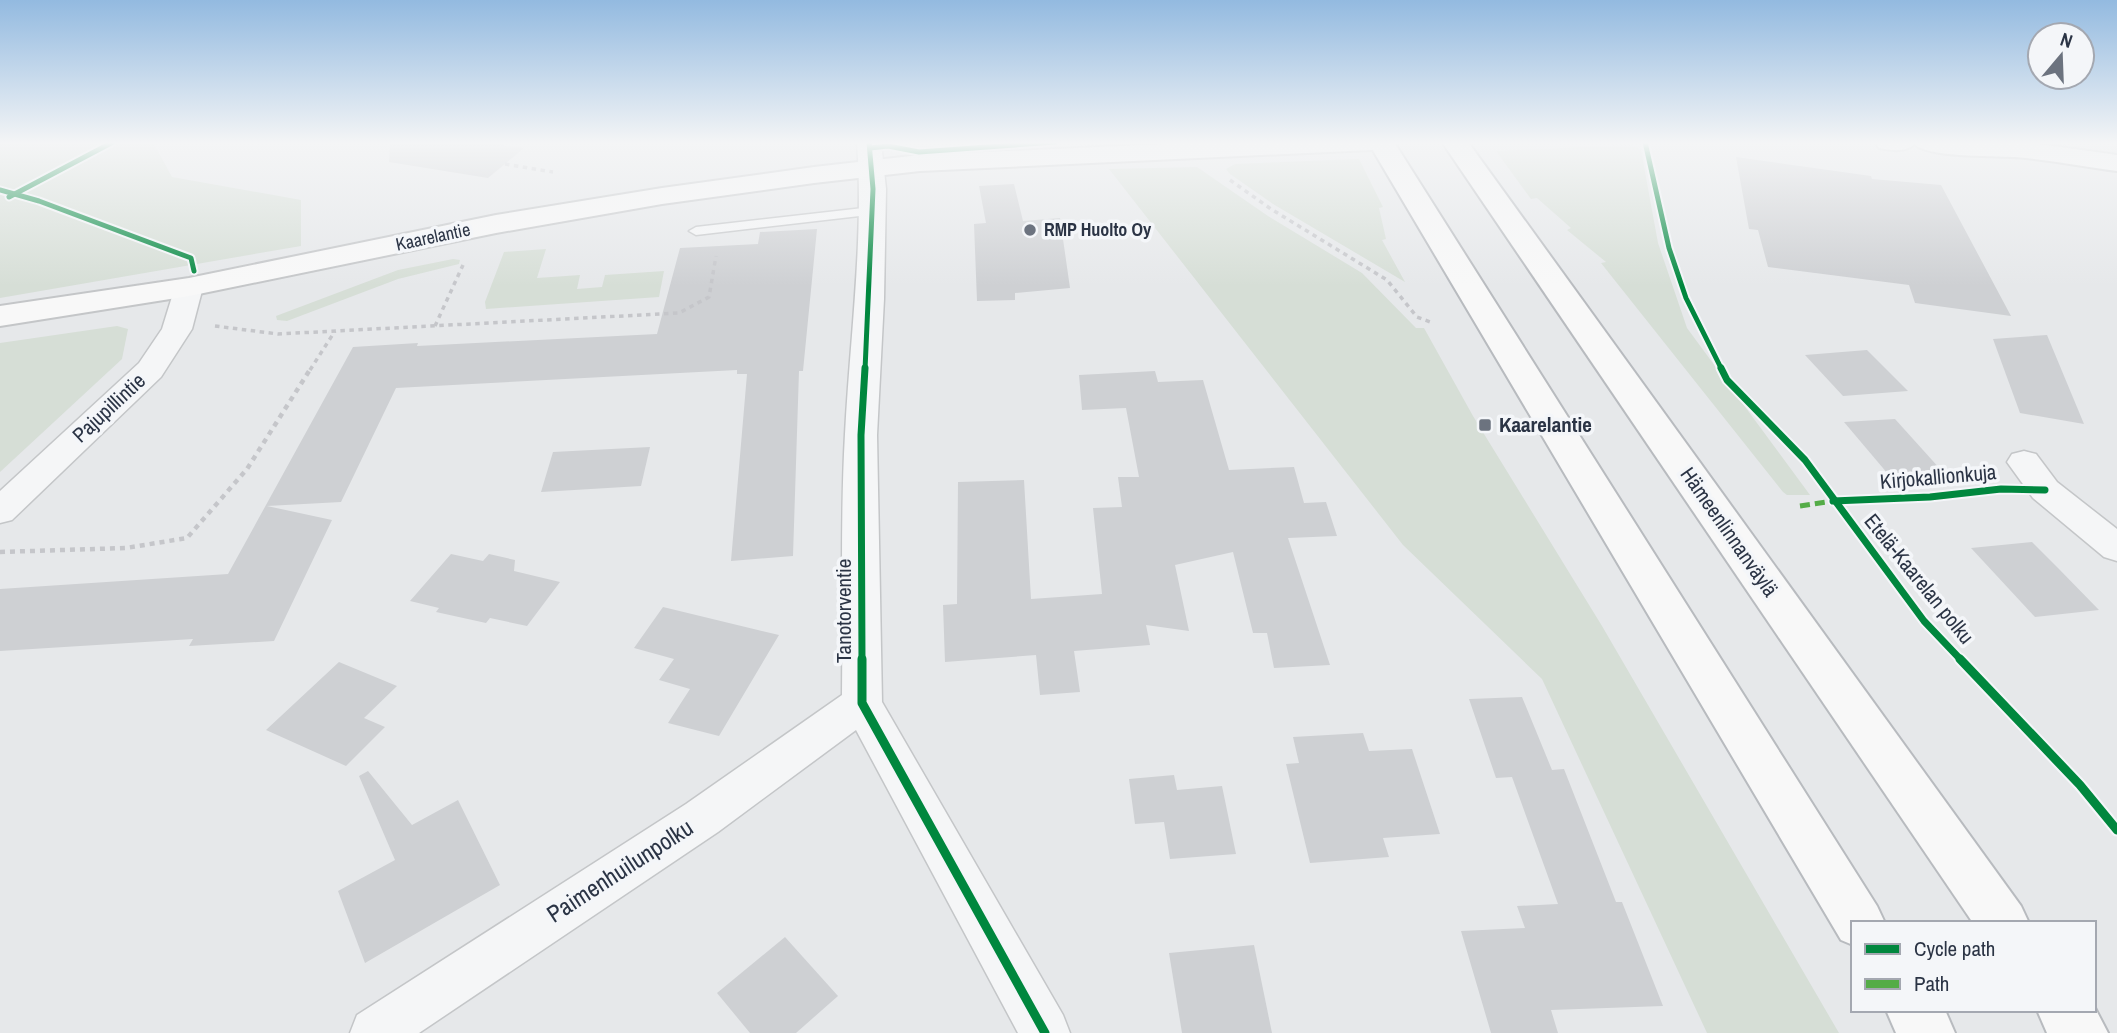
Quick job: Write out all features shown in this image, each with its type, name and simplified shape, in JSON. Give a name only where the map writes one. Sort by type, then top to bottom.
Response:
[{"type":"main road","name":"Kaarelantie","points":[[0,316],[189,287],[496,224],[692,190]]},
{"type":"main road","points":[[1411,190],[1858,921]]},
{"type":"main road","name":"Hämeenlinnanväylä","points":[[1490,190],[2002,921]]},
{"type":"main road","points":[[1914,1012],[1927,1033]]},
{"type":"main road","points":[[2065,1012],[2080,1033]]},
{"type":"street","name":"Tanotorventie","points":[[872,190],[861,435],[862,703],[1045,1033]]},
{"type":"street","name":"Pajupillintie","points":[[3,506],[149,370],[177,329],[189,287]]},
{"type":"street","name":"Kirjokallionkuja","points":[[2024,462],[2045,491],[2117,548]]},
{"type":"street","name":"Paimenhuilunpolku","points":[[375,1033],[702,818],[862,703]]},
{"type":"lane","points":[[696,231],[872,211]]},
{"type":"path","points":[[1244,190],[1387,280],[1417,317],[1433,323]]},
{"type":"path","points":[[215,326],[278,334],[679,313],[709,297],[721,228]]},
{"type":"path","points":[[435,326],[467,257]]},
{"type":"path","points":[[0,552],[126,548],[187,538],[247,469],[335,331]]},
{"type":"shaded area","points":[[0,190],[246,190],[301,200],[301,246],[0,298]]},
{"type":"shaded area","points":[[1126,190],[1231,190],[1362,273],[1416,328],[1424,328],[1473,416],[1602,626],[1839,1033],[1707,1033],[1542,679],[1403,545]]},
{"type":"shaded area","points":[[1253,190],[1375,190],[1383,207],[1379,208],[1386,239],[1382,240],[1405,282]]},
{"type":"shaded area","points":[[1525,190],[1648,190],[1658,243],[1687,328],[1810,495],[1787,495],[1783,492],[1601,263],[1606,262],[1567,230],[1571,228],[1537,198],[1531,199]]},
{"type":"shaded area","points":[[546,249],[537,278],[580,275],[577,289],[602,287],[605,275],[664,271],[659,297],[486,309],[485,302],[504,252]]},
{"type":"shaded area","points":[[453,259],[460,260],[459,264],[398,279],[287,321],[277,320],[276,316],[398,270]]},
{"type":"shaded area","points":[[117,326],[128,329],[122,359],[0,472],[0,343]]},
{"type":"building","points":[[980,190],[1016,190],[1023,221],[1060,218],[1070,288],[1015,293],[1015,300],[977,301],[974,224],[986,223]]},
{"type":"building","points":[[1742,190],[1944,190],[2011,316],[1915,303],[1909,285],[1768,267],[1758,230],[1749,229]]},
{"type":"building","points":[[817,229],[803,371],[799,371],[793,556],[731,561],[747,374],[737,374],[737,370],[396,388],[341,502],[267,506],[332,520],[274,641],[189,646],[193,639],[0,651],[0,589],[228,574],[353,347],[657,334],[680,248],[758,244],[760,232]]},
{"type":"building","points":[[2047,335],[2084,424],[2020,413],[1993,339]]},
{"type":"building","points":[[1867,350],[1908,391],[1843,396],[1805,355]]},
{"type":"building","points":[[1155,371],[1158,382],[1203,380],[1229,470],[1294,467],[1304,503],[1326,502],[1337,536],[1288,538],[1330,665],[1274,668],[1267,633],[1253,633],[1233,552],[1175,565],[1189,631],[1146,625],[1150,645],[1074,651],[1080,692],[1040,695],[1036,655],[945,662],[943,605],[957,604],[958,482],[1024,480],[1031,599],[1102,594],[1093,508],[1122,507],[1118,477],[1139,477],[1126,408],[1082,410],[1079,375]]},
{"type":"building","points":[[1895,419],[1941,470],[1888,474],[1844,422]]},
{"type":"building","points":[[650,447],[641,486],[541,492],[553,452]]},
{"type":"building","points":[[2032,542],[2099,610],[2035,617],[1971,548]]},
{"type":"building","points":[[451,554],[483,561],[489,554],[515,560],[514,571],[560,582],[527,626],[490,618],[486,623],[436,612],[439,608],[410,601]]},
{"type":"building","points":[[663,607],[779,635],[719,736],[668,723],[690,689],[659,680],[674,659],[634,648]]},
{"type":"building","points":[[339,662],[397,686],[364,718],[385,727],[346,766],[266,730]]},
{"type":"building","points":[[1522,697],[1552,770],[1564,769],[1616,902],[1622,902],[1663,1006],[1551,1010],[1558,1033],[1491,1033],[1461,931],[1525,928],[1517,906],[1558,904],[1512,777],[1496,778],[1469,699]]},
{"type":"building","points":[[1363,733],[1369,751],[1412,749],[1440,834],[1383,838],[1389,857],[1310,863],[1286,764],[1299,763],[1293,737]]},
{"type":"building","points":[[368,771],[412,825],[458,800],[500,885],[365,963],[338,891],[395,860],[359,776]]},
{"type":"building","points":[[1174,775],[1177,790],[1222,786],[1236,854],[1170,859],[1164,822],[1135,824],[1129,779]]},
{"type":"building","points":[[785,937],[838,996],[796,1033],[750,1033],[717,993]]},
{"type":"building","points":[[1254,945],[1272,1033],[1182,1033],[1169,953]]},
{"type":"marked path","points":[[1800,506],[1833,501]]},
{"type":"cycle path","points":[[1,190],[39,201],[191,258],[194,271]]},
{"type":"cycle path","points":[[9,197],[22,190]]},
{"type":"cycle path","points":[[873,190],[870,299],[861,435],[862,703],[1045,1033]]},
{"type":"cycle path","name":"Etelä-Kaarelan polku","points":[[1656,190],[1669,248],[1686,298],[1727,380],[1805,460],[1924,621],[2080,785],[2117,830]]},
{"type":"cycle path","name":"Etelä-Kaarelan polku","points":[[1833,501],[1930,497],[2001,489],[2045,490]]},
{"type":"place","name":"RMP Huolto Oy","points":[[1030,230]]},
{"type":"place","name":"Kaarelantie","points":[[1485,425]]}]
